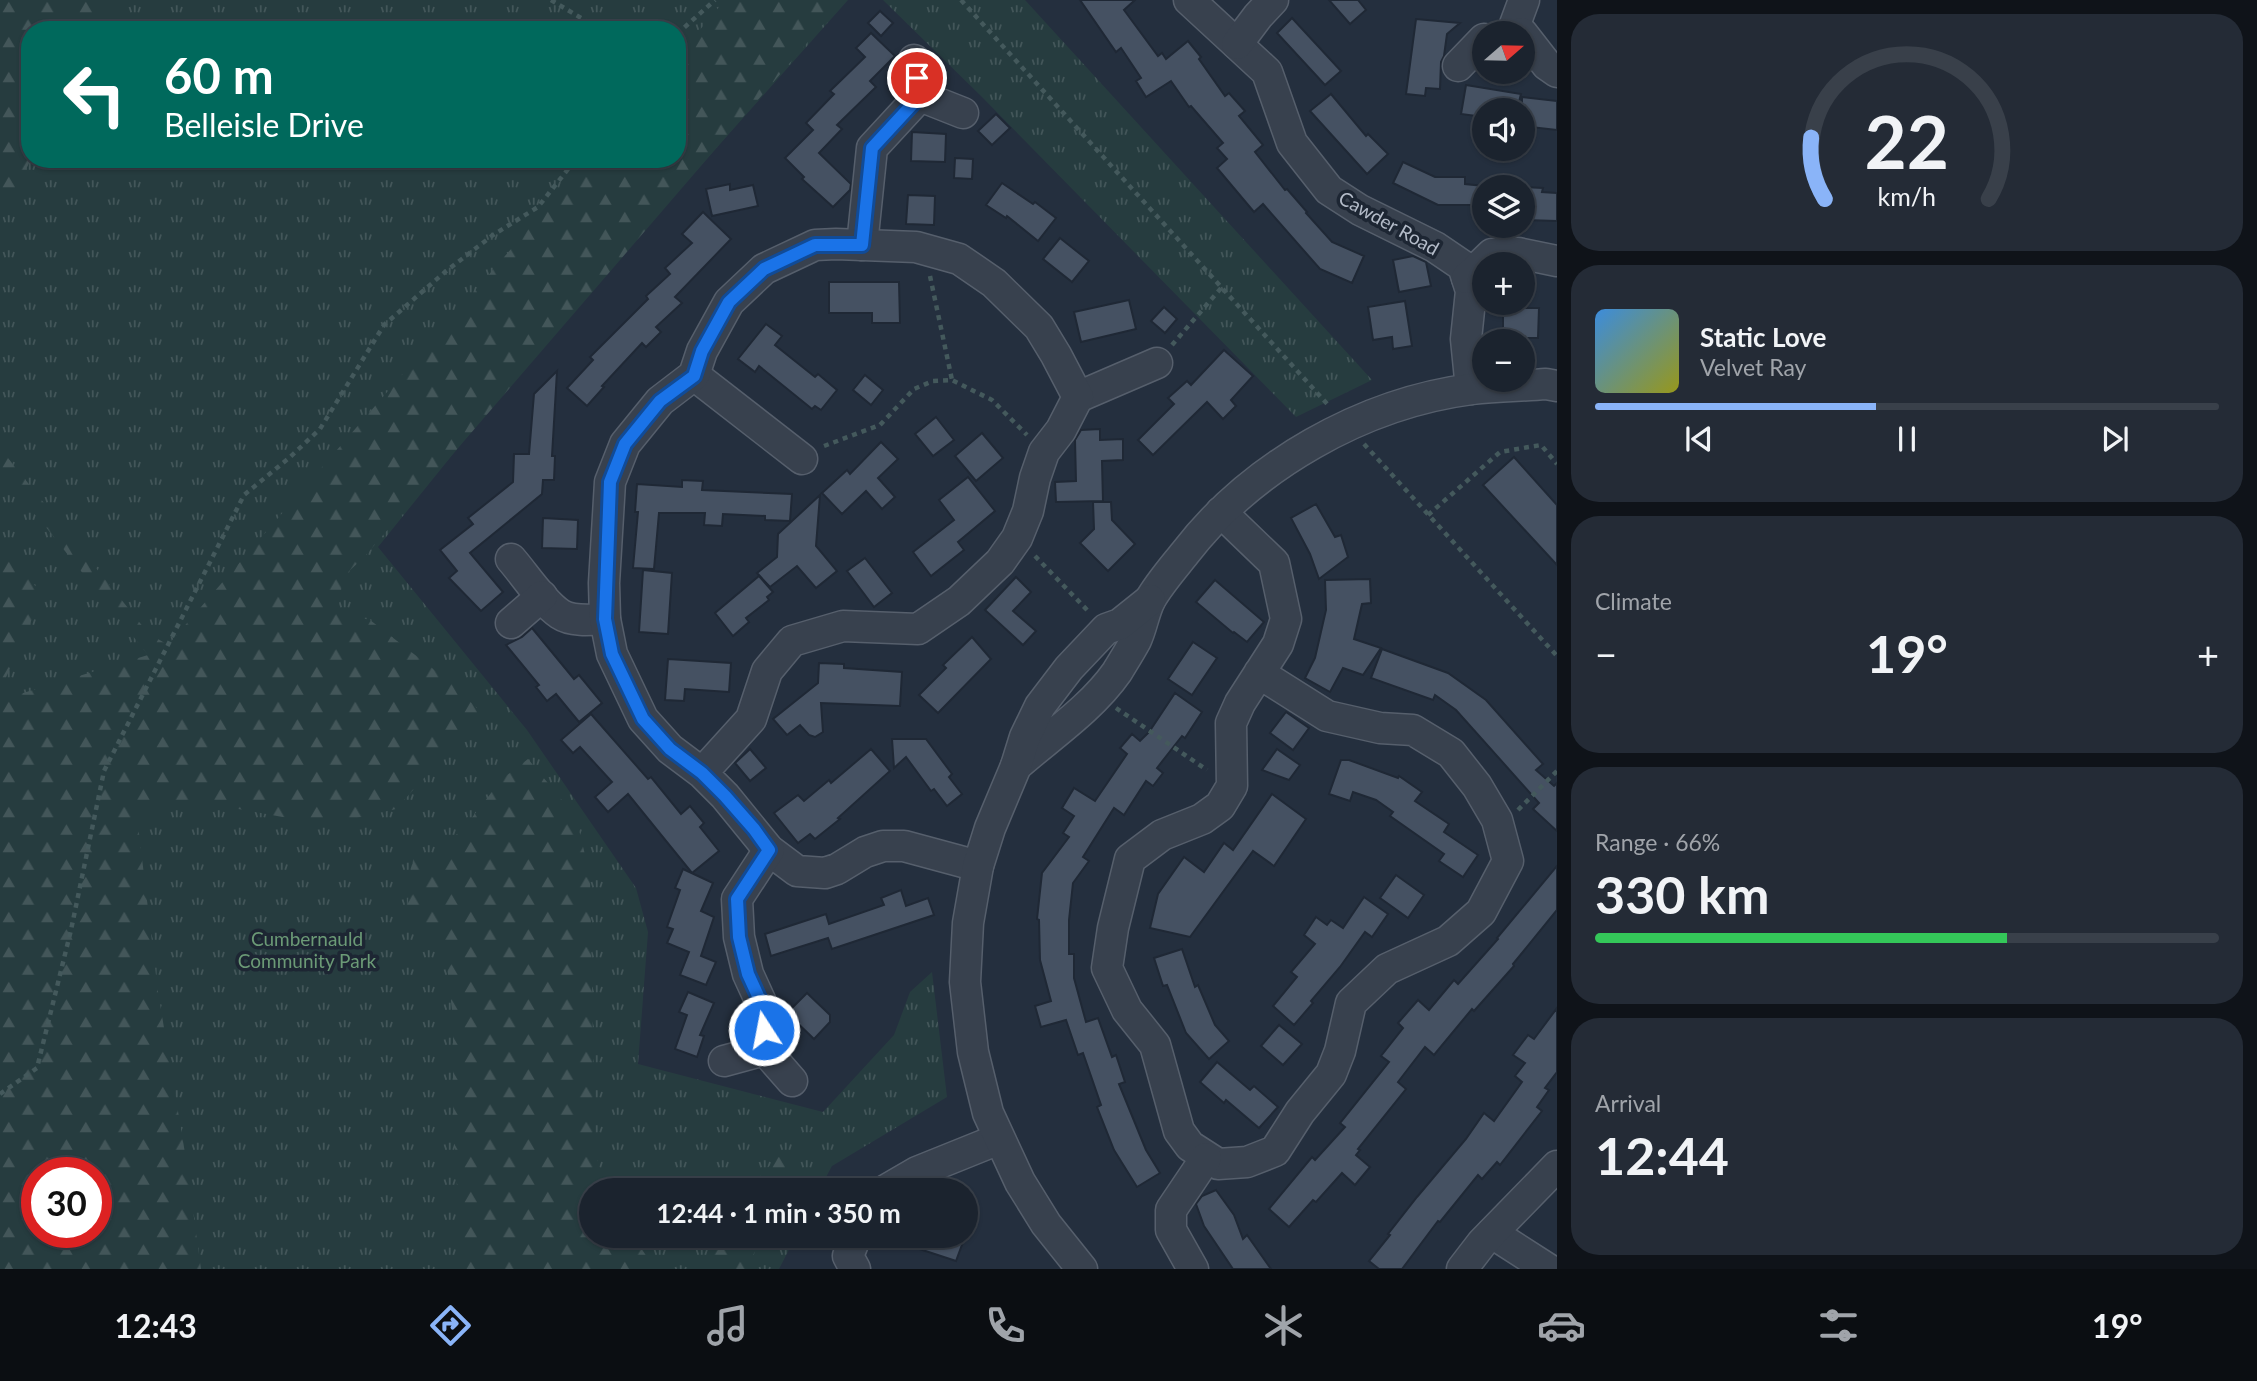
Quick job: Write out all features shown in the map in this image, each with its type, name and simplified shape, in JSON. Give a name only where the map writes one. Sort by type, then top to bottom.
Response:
[{"type":"street","name":"Cawder Road","points":[[1189,0],[1267,72],[1292,144],[1329,190],[1360,210],[1435,247],[1464,266],[1467,278]]},
{"type":"street","points":[[1237,44],[1273,0]]},
{"type":"street","points":[[1535,50],[1557,72]]},
{"type":"street","points":[[1458,66],[1472,51]]},
{"type":"street","points":[[914,60],[920,96]]},
{"type":"street","points":[[920,96],[963,113]]},
{"type":"street","points":[[862,245],[872,148],[920,96]]},
{"type":"street","points":[[978,866],[904,846],[883,846],[865,852],[825,873],[797,872],[769,850],[733,804],[702,773],[670,749],[643,719],[612,654],[605,619],[610,482],[625,444],[660,401],[694,376],[702,351],[729,302],[764,269],[815,245],[916,247],[959,259],[994,284],[1039,327],[1077,397]]},
{"type":"street","points":[[1471,390],[1466,339],[1471,291],[1467,278],[1492,254],[1518,253],[1557,261]]},
{"type":"street","points":[[702,773],[751,719],[767,671],[792,641],[843,626],[918,629],[959,601],[1000,562],[1017,538],[1028,511],[1044,452],[1062,430],[1077,397],[1157,363]]},
{"type":"street","points":[[694,376],[802,459]]},
{"type":"street","points":[[1082,1269],[1040,1214],[1020,1182],[999,1139],[988,1112],[973,1052],[965,982],[968,923],[978,866],[1025,737],[1040,706],[1069,668],[1106,629],[1120,624],[1150,600],[1186,551],[1221,512],[1272,469],[1311,443],[1386,411],[1435,397],[1471,390],[1546,384],[1557,386]]},
{"type":"street","points":[[1221,512],[1275,563],[1286,619],[1278,644],[1259,673],[1240,703],[1231,723],[1231,786],[1220,806],[1202,819],[1162,835],[1130,859],[1113,928],[1107,968],[1127,1010],[1155,1045],[1179,1130],[1190,1146],[1218,1164],[1247,1162],[1275,1151],[1300,1112],[1331,1074],[1340,1051],[1351,1003],[1387,969],[1448,941],[1480,912],[1508,861],[1497,820],[1477,786],[1451,753],[1413,730],[1380,728],[1327,716],[1259,673]]},
{"type":"street","points":[[511,559],[561,615],[582,620],[605,619]]},
{"type":"street","points":[[511,623],[542,596]]},
{"type":"street","points":[[1016,766],[1098,696],[1136,640],[1150,600]]},
{"type":"street","points":[[769,850],[737,899],[739,937],[748,974],[764,1009],[765,1050],[792,1081]]},
{"type":"street","points":[[724,1060],[765,1050]]},
{"type":"street","points":[[907,1178],[999,1139]]},
{"type":"street","points":[[1193,1269],[1171,1230],[1171,1210],[1206,1158]]},
{"type":"street","points":[[1462,1269],[1492,1233],[1557,1166]]},
{"type":"street","points":[[1492,1233],[1548,1269]]},
{"type":"street","points":[[851,1248],[848,1256],[855,1269]]},
{"type":"path","points":[[551,0],[586,21]]},
{"type":"path","points":[[686,26],[715,0]]},
{"type":"path","points":[[961,0],[1557,656]]},
{"type":"path","points":[[0,1094],[37,1068],[71,930],[104,771],[244,495],[320,429],[384,325],[483,242],[538,206],[569,168]]},
{"type":"path","points":[[925,251],[952,380]]},
{"type":"path","points":[[1157,363],[1222,287]]},
{"type":"path","points":[[802,459],[825,446],[880,425],[914,389],[933,381],[952,380],[992,400],[1044,452]]},
{"type":"path","points":[[1428,514],[1500,452],[1541,445],[1557,464]]},
{"type":"path","points":[[1017,538],[1106,629]]},
{"type":"path","points":[[1098,696],[1231,786]]},
{"type":"path","points":[[1499,828],[1557,771]]},
{"type":"green space","name":"Cumbernauld Community Park","points":[[0,0],[848,0],[541,345],[378,547],[527,730],[636,888],[648,932],[638,1064],[823,1112],[894,1035],[910,992],[932,972],[947,1097],[832,1166],[826,1178],[579,1178],[579,1248],[790,1248],[779,1269],[0,1269]]},
{"type":"green space","points":[[0,0],[108,0],[98,21],[21,21],[21,168],[27,168],[0,223]]},
{"type":"green space","points":[[725,0],[844,0],[365,556],[343,577],[338,612],[370,620],[450,682],[479,710],[479,722],[396,809],[326,825],[206,803],[152,806],[138,825],[158,992],[201,1269],[0,1269],[0,700],[148,655],[41,521],[0,476],[0,448],[148,633],[168,645],[581,168],[686,168],[686,46]]},
{"type":"green space","points":[[883,0],[1025,0],[1372,380],[1296,417]]},
{"type":"green space","points":[[0,549],[43,594],[0,691]]},
{"type":"green space","points":[[528,759],[576,817],[590,876],[595,1151],[603,1178],[579,1178],[579,1248],[641,1248],[655,1269],[461,1269],[453,1106],[453,1019],[445,948],[406,917],[414,852],[437,867],[443,848],[467,824],[502,779]]},
{"type":"green space","points":[[778,1157],[796,1157],[785,1178],[758,1178]]},
{"type":"green space","points":[[716,1248],[756,1248],[750,1269],[708,1269]]},
{"type":"building","points":[[1080,0],[1135,0],[1124,10],[1158,56],[1162,53],[1166,59],[1188,41],[1225,96],[1229,93],[1245,111],[1239,116],[1263,145],[1255,152],[1285,190],[1287,189],[1332,242],[1364,256],[1352,283],[1320,269],[1263,204],[1254,212],[1217,168],[1227,159],[1217,148],[1223,143],[1191,106],[1189,107],[1171,81],[1146,97],[1136,81],[1141,78],[1121,48],[1116,52]]},
{"type":"building","points":[[1329,0],[1358,0],[1366,10],[1350,24]]},
{"type":"building","points":[[880,11],[893,23],[881,36],[868,23]]},
{"type":"building","points":[[1292,18],[1341,71],[1325,85],[1277,33]]},
{"type":"building","points":[[1416,19],[1460,23],[1447,34],[1441,62],[1440,89],[1426,88],[1425,96],[1406,94]]},
{"type":"building","points":[[871,33],[895,56],[870,81],[876,87],[837,125],[842,129],[819,153],[851,184],[850,190],[833,207],[802,179],[804,177],[785,158],[813,130],[806,123],[834,94],[830,91],[865,57],[856,48]]},
{"type":"building","points":[[1466,85],[1521,94],[1520,98],[1472,98],[1472,115],[1461,114]]},
{"type":"building","points":[[1331,94],[1366,136],[1368,134],[1388,154],[1367,174],[1310,111]]},
{"type":"building","points":[[1535,98],[1557,101],[1557,130],[1535,127]]},
{"type":"building","points":[[996,114],[1010,128],[992,145],[978,131]]},
{"type":"building","points":[[912,132],[946,134],[945,162],[911,161]]},
{"type":"building","points":[[955,158],[973,159],[972,179],[954,178]]},
{"type":"building","points":[[1403,162],[1435,177],[1465,177],[1465,184],[1472,185],[1472,205],[1438,205],[1393,183]]},
{"type":"building","points":[[1002,183],[1056,218],[1038,241],[1007,216],[1006,218],[986,205]]},
{"type":"building","points":[[730,184],[730,190],[753,185],[758,206],[712,216],[706,189]]},
{"type":"building","points":[[1535,188],[1543,188],[1542,192],[1557,193],[1557,221],[1535,220]]},
{"type":"building","points":[[908,195],[935,196],[934,225],[906,224]]},
{"type":"building","points":[[703,212],[731,239],[675,297],[682,303],[656,327],[661,332],[646,347],[642,343],[587,406],[567,388],[593,360],[590,357],[670,274],[665,268],[692,243],[682,234]]},
{"type":"building","points":[[1060,238],[1089,261],[1072,282],[1043,259]]},
{"type":"building","points":[[1413,256],[1426,262],[1431,286],[1399,292],[1393,260]]},
{"type":"building","points":[[829,282],[899,282],[900,323],[872,323],[872,313],[829,313]]},
{"type":"building","points":[[1129,300],[1136,329],[1081,342],[1074,312]]},
{"type":"building","points":[[1405,301],[1412,346],[1393,349],[1392,337],[1373,340],[1368,307]]},
{"type":"building","points":[[1164,307],[1177,319],[1165,333],[1151,321]]},
{"type":"building","points":[[1535,308],[1539,308],[1538,338],[1535,338],[1535,329],[1503,329],[1503,315],[1535,315]]},
{"type":"building","points":[[766,324],[782,336],[775,345],[815,377],[818,374],[837,390],[821,410],[815,406],[812,409],[759,366],[755,372],[738,359]]},
{"type":"building","points":[[1224,350],[1253,376],[1231,400],[1236,406],[1223,419],[1207,402],[1153,455],[1138,440],[1174,404],[1168,398],[1187,381],[1191,385]]},
{"type":"building","points":[[557,371],[552,456],[555,456],[554,480],[543,480],[542,494],[470,553],[503,592],[481,611],[449,578],[457,571],[440,550],[473,524],[468,518],[513,482],[514,454],[529,454],[534,394]]},
{"type":"building","points":[[865,375],[883,390],[871,405],[853,390]]},
{"type":"building","points":[[936,417],[954,440],[933,456],[915,434]]},
{"type":"building","points":[[1100,429],[1100,440],[1123,439],[1123,460],[1102,461],[1103,501],[1056,502],[1055,482],[1076,481],[1075,440],[1081,430]]},
{"type":"building","points":[[982,433],[1003,458],[976,481],[955,456]]},
{"type":"building","points":[[881,442],[898,459],[878,478],[895,497],[882,509],[866,491],[842,514],[822,493],[847,470],[850,474]]},
{"type":"building","points":[[1514,457],[1557,505],[1557,565],[1483,485]]},
{"type":"building","points":[[968,477],[995,511],[958,542],[964,550],[931,576],[913,552],[954,520],[939,500]]},
{"type":"building","points":[[682,480],[703,481],[702,490],[792,494],[790,521],[765,520],[765,516],[723,514],[722,526],[704,525],[705,513],[659,513],[654,569],[633,568],[638,512],[635,512],[637,484],[682,487]]},
{"type":"building","points":[[820,495],[816,546],[837,571],[816,588],[797,566],[770,587],[757,573],[777,557],[778,534]]},
{"type":"building","points":[[1093,502],[1111,502],[1112,520],[1135,544],[1108,571],[1080,543],[1094,529]]},
{"type":"building","points":[[1316,504],[1335,537],[1341,535],[1348,557],[1319,579],[1310,554],[1291,518]]},
{"type":"building","points":[[543,518],[578,520],[577,549],[542,548]]},
{"type":"building","points":[[865,558],[892,593],[874,607],[847,571]]},
{"type":"building","points":[[643,570],[672,573],[668,634],[639,632]]},
{"type":"building","points":[[759,576],[773,592],[767,597],[769,600],[746,618],[749,622],[733,636],[715,613]]},
{"type":"building","points":[[1016,577],[1031,592],[1013,611],[1036,631],[1023,645],[985,610]]},
{"type":"building","points":[[1370,579],[1371,603],[1362,604],[1354,639],[1381,648],[1363,675],[1343,668],[1330,692],[1305,678],[1315,658],[1326,610],[1325,580]]},
{"type":"building","points":[[1215,580],[1264,622],[1247,642],[1196,602]]},
{"type":"building","points":[[532,628],[574,679],[579,675],[602,703],[579,722],[556,694],[547,701],[536,687],[539,685],[506,645]]},
{"type":"building","points":[[972,637],[991,659],[938,713],[919,695],[946,668],[943,665]]},
{"type":"building","points":[[1193,642],[1217,658],[1192,695],[1168,679]]},
{"type":"building","points":[[1382,649],[1448,673],[1486,700],[1543,764],[1536,770],[1554,786],[1557,783],[1557,831],[1533,809],[1539,803],[1456,710],[1435,695],[1433,700],[1371,678]]},
{"type":"building","points":[[668,659],[731,663],[729,692],[685,689],[684,701],[665,700]]},
{"type":"building","points":[[819,663],[844,664],[844,668],[902,672],[900,706],[821,703],[823,732],[815,737],[809,735],[800,725],[787,735],[773,719],[818,683]]},
{"type":"building","points":[[1175,693],[1202,712],[1185,738],[1182,736],[1157,768],[1163,773],[1153,786],[1146,781],[1124,815],[1114,808],[1083,857],[1089,861],[1073,883],[1069,920],[1069,954],[1074,954],[1074,978],[1086,1022],[1098,1018],[1112,1057],[1116,1055],[1125,1082],[1119,1084],[1146,1150],[1160,1173],[1137,1187],[1114,1150],[1097,1107],[1101,1105],[1083,1053],[1078,1055],[1066,1020],[1041,1027],[1035,1006],[1051,1001],[1040,960],[1037,919],[1042,873],[1069,837],[1063,833],[1074,816],[1062,808],[1074,788],[1095,801],[1127,754],[1120,748],[1132,734],[1140,741],[1149,732]]},
{"type":"building","points":[[1286,712],[1309,728],[1293,750],[1270,733]]},
{"type":"building","points":[[591,714],[648,779],[651,777],[681,814],[690,806],[704,823],[700,827],[719,851],[692,873],[628,794],[608,812],[595,797],[612,782],[580,747],[573,753],[561,740]]},
{"type":"building","points":[[892,739],[926,739],[952,774],[949,777],[962,794],[947,806],[934,789],[931,791],[906,757],[894,768]]},
{"type":"building","points":[[750,749],[766,768],[750,781],[735,763]]},
{"type":"building","points":[[871,749],[890,771],[815,839],[810,834],[798,843],[774,813],[798,795],[804,801],[829,780],[831,783]]},
{"type":"building","points":[[1277,749],[1300,765],[1289,780],[1262,770]]},
{"type":"building","points":[[1341,760],[1349,760],[1398,778],[1399,776],[1422,792],[1415,801],[1449,824],[1444,832],[1478,855],[1463,877],[1439,861],[1444,854],[1390,816],[1393,812],[1376,800],[1353,792],[1350,801],[1329,794]]},
{"type":"building","points":[[1272,794],[1306,819],[1274,866],[1253,851],[1190,937],[1150,928],[1158,894],[1184,857],[1204,872],[1224,843],[1233,850]]},
{"type":"building","points":[[1557,866],[1557,910],[1514,966],[1474,1011],[1472,1009],[1434,1055],[1425,1047],[1398,1082],[1406,1089],[1356,1155],[1370,1167],[1355,1185],[1342,1173],[1289,1227],[1269,1209],[1312,1157],[1315,1160],[1345,1127],[1340,1123],[1389,1062],[1381,1056],[1403,1028],[1398,1023],[1418,1000],[1429,1010],[1454,980],[1458,984]]},
{"type":"building","points":[[683,869],[713,883],[701,911],[714,917],[701,956],[716,962],[706,985],[680,975],[689,952],[667,943],[673,929],[667,927],[680,890],[675,888]]},
{"type":"building","points":[[1396,875],[1424,895],[1408,918],[1380,898]]},
{"type":"building","points":[[901,890],[906,906],[928,898],[934,915],[832,949],[828,938],[771,956],[765,934],[826,914],[829,924],[884,905],[881,898]]},
{"type":"building","points":[[1364,897],[1388,914],[1372,937],[1365,932],[1294,1025],[1273,1006],[1297,977],[1291,972],[1315,944],[1304,935],[1316,917],[1327,925],[1331,920],[1343,928]]},
{"type":"building","points":[[1182,949],[1195,987],[1198,985],[1215,1025],[1229,1041],[1209,1059],[1186,1033],[1167,985],[1163,986],[1154,958]]},
{"type":"building","points":[[688,992],[714,1003],[700,1035],[704,1036],[697,1057],[675,1049],[687,1015],[679,1012]]},
{"type":"building","points":[[807,993],[830,1015],[830,1022],[814,1039],[787,1013]]},
{"type":"building","points":[[1557,1008],[1557,1072],[1545,1088],[1549,1090],[1537,1107],[1542,1111],[1500,1165],[1497,1162],[1482,1179],[1478,1175],[1440,1222],[1438,1221],[1402,1269],[1379,1269],[1369,1261],[1390,1235],[1388,1234],[1484,1113],[1494,1121],[1522,1082],[1515,1076],[1525,1063],[1513,1055],[1528,1035],[1534,1039]]},
{"type":"building","points":[[1279,1025],[1302,1044],[1283,1065],[1261,1046]]},
{"type":"building","points":[[1217,1062],[1250,1090],[1254,1086],[1278,1107],[1259,1128],[1200,1082]]},
{"type":"building","points":[[1216,1190],[1234,1215],[1243,1239],[1247,1235],[1271,1269],[1233,1269],[1204,1226],[1196,1204],[1202,1196]]},
{"type":"building","points":[[916,1248],[961,1248],[956,1261]]},
{"type":"route","points":[[764,1030],[764,1009],[748,974],[739,937],[737,899],[769,850],[725,796],[702,773],[670,749],[643,719],[612,654],[605,619],[604,583],[610,482],[625,444],[660,401],[694,376],[702,351],[729,302],[764,269],[815,245],[862,245],[872,148],[920,96],[917,78]]}]
